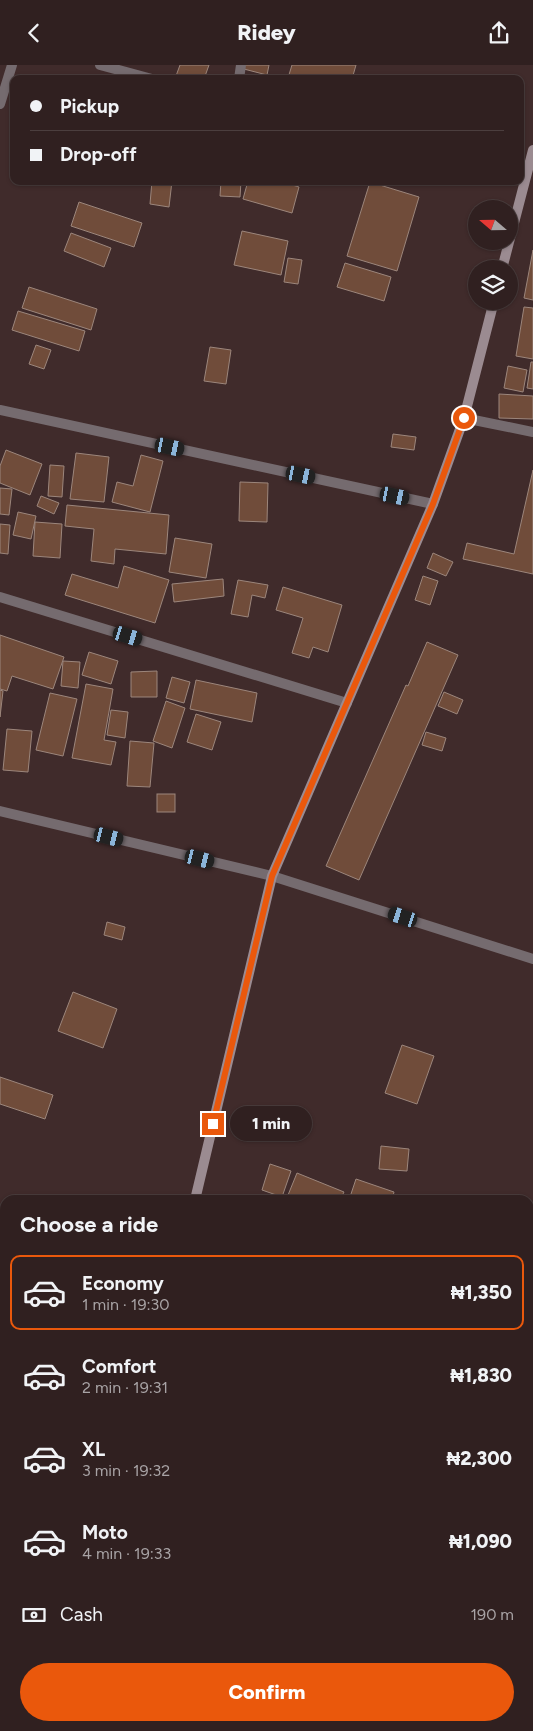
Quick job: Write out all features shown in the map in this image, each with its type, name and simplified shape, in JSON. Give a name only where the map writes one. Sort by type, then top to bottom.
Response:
[{"type":"street","points":[[0,104],[12,65]]},
{"type":"street","points":[[100,65],[137,75]]},
{"type":"street","points":[[524,172],[533,150]]},
{"type":"street","points":[[504,260],[521,185]]},
{"type":"street","points":[[196,1195],[272,876],[433,504],[464,418],[492,310]]},
{"type":"street","points":[[0,410],[433,504]]},
{"type":"street","points":[[464,418],[533,432]]},
{"type":"street","points":[[0,597],[347,703]]},
{"type":"street","points":[[0,811],[272,876],[533,959]]},
{"type":"building","points":[[180,65],[209,65],[205,75],[176,75]]},
{"type":"building","points":[[241,65],[269,65],[267,75],[240,68]]},
{"type":"building","points":[[292,65],[356,65],[353,75],[289,75]]},
{"type":"building","points":[[152,185],[172,185],[169,207],[150,204]]},
{"type":"building","points":[[221,185],[241,185],[240,197],[220,196]]},
{"type":"building","points":[[247,185],[292,185],[299,187],[292,213],[243,199]]},
{"type":"building","points":[[369,185],[380,185],[419,197],[397,271],[347,256]]},
{"type":"building","points":[[79,202],[142,223],[134,247],[71,226]]},
{"type":"building","points":[[242,231],[288,241],[281,275],[234,265]]},
{"type":"building","points":[[71,233],[111,248],[104,267],[64,251]]},
{"type":"building","points":[[533,250],[533,300],[524,298]]},
{"type":"building","points":[[288,258],[302,260],[298,284],[284,282]]},
{"type":"building","points":[[345,263],[391,277],[384,301],[337,287]]},
{"type":"building","points":[[29,287],[97,309],[91,330],[22,308]]},
{"type":"building","points":[[524,307],[533,308],[533,359],[516,356]]},
{"type":"building","points":[[18,311],[85,331],[79,351],[12,330]]},
{"type":"building","points":[[36,345],[51,350],[44,369],[29,364]]},
{"type":"building","points":[[210,347],[231,350],[226,384],[204,381]]},
{"type":"building","points":[[531,362],[533,362],[533,389],[527,388]]},
{"type":"building","points":[[508,366],[527,370],[523,392],[504,388]]},
{"type":"building","points":[[499,394],[533,396],[533,419],[499,418]]},
{"type":"building","points":[[393,434],[416,437],[414,450],[391,447]]},
{"type":"building","points":[[6,450],[42,464],[30,495],[0,483],[0,466]]},
{"type":"building","points":[[76,453],[109,457],[104,502],[70,499]]},
{"type":"building","points":[[141,455],[163,461],[150,512],[112,502],[117,482],[133,486]]},
{"type":"building","points":[[50,465],[64,466],[62,497],[48,496]]},
{"type":"building","points":[[533,470],[533,574],[463,559],[467,543],[514,554]]},
{"type":"building","points":[[240,482],[268,483],[267,522],[239,521]]},
{"type":"building","points":[[0,488],[12,489],[9,515],[0,514]]},
{"type":"building","points":[[41,496],[59,503],[54,514],[37,506]]},
{"type":"building","points":[[67,505],[169,515],[166,554],[115,549],[114,564],[91,561],[94,529],[65,526]]},
{"type":"building","points":[[18,512],[36,516],[31,539],[13,535]]},
{"type":"building","points":[[35,522],[62,524],[60,558],[33,556]]},
{"type":"building","points":[[0,524],[10,525],[8,554],[0,553]]},
{"type":"building","points":[[175,538],[212,544],[206,578],[169,572]]},
{"type":"building","points":[[433,553],[453,562],[446,576],[427,568]]},
{"type":"building","points":[[124,566],[169,580],[155,623],[65,595],[72,574],[118,588]]},
{"type":"building","points":[[423,576],[438,581],[430,605],[415,600]]},
{"type":"building","points":[[223,579],[224,596],[174,602],[172,584]]},
{"type":"building","points":[[238,580],[268,585],[265,598],[252,595],[248,617],[231,614]]},
{"type":"building","points":[[283,587],[342,605],[328,652],[313,647],[309,658],[292,653],[303,618],[276,610]]},
{"type":"building","points":[[0,635],[64,657],[53,689],[12,676],[7,691],[0,689]]},
{"type":"building","points":[[427,642],[458,655],[359,880],[326,866]]},
{"type":"building","points":[[89,652],[118,661],[111,684],[82,675]]},
{"type":"building","points":[[63,661],[80,662],[78,688],[61,686]]},
{"type":"building","points":[[157,671],[157,697],[131,697],[131,672]]},
{"type":"building","points":[[172,677],[190,682],[184,703],[166,698]]},
{"type":"building","points":[[196,680],[257,693],[252,722],[190,709]]},
{"type":"building","points":[[86,684],[113,689],[104,740],[116,742],[111,765],[72,758]]},
{"type":"building","points":[[0,690],[3,691],[0,717]]},
{"type":"building","points":[[444,692],[463,700],[457,714],[438,706]]},
{"type":"building","points":[[50,693],[77,699],[63,756],[36,750]]},
{"type":"building","points":[[166,701],[185,708],[172,748],[153,741]]},
{"type":"building","points":[[111,710],[128,712],[125,738],[107,735]]},
{"type":"building","points":[[196,714],[221,722],[212,750],[187,742]]},
{"type":"building","points":[[7,729],[32,731],[28,772],[3,770]]},
{"type":"building","points":[[426,732],[446,738],[442,751],[422,745]]},
{"type":"building","points":[[130,741],[154,743],[150,787],[127,786]]},
{"type":"building","points":[[157,794],[175,794],[175,812],[157,812]]},
{"type":"building","points":[[107,922],[125,927],[122,940],[104,935]]},
{"type":"building","points":[[73,992],[117,1009],[103,1048],[58,1031]]},
{"type":"building","points":[[402,1045],[434,1056],[417,1104],[385,1093]]},
{"type":"building","points":[[0,1077],[53,1095],[45,1119],[0,1104]]},
{"type":"building","points":[[381,1146],[409,1149],[407,1171],[379,1169]]},
{"type":"building","points":[[270,1164],[291,1171],[283,1195],[276,1195],[262,1190]]},
{"type":"building","points":[[297,1173],[344,1192],[342,1195],[288,1195]]},
{"type":"building","points":[[356,1179],[394,1192],[393,1195],[351,1195]]},
{"type":"route","points":[[213,1124],[272,876],[433,504],[464,418]]}]
